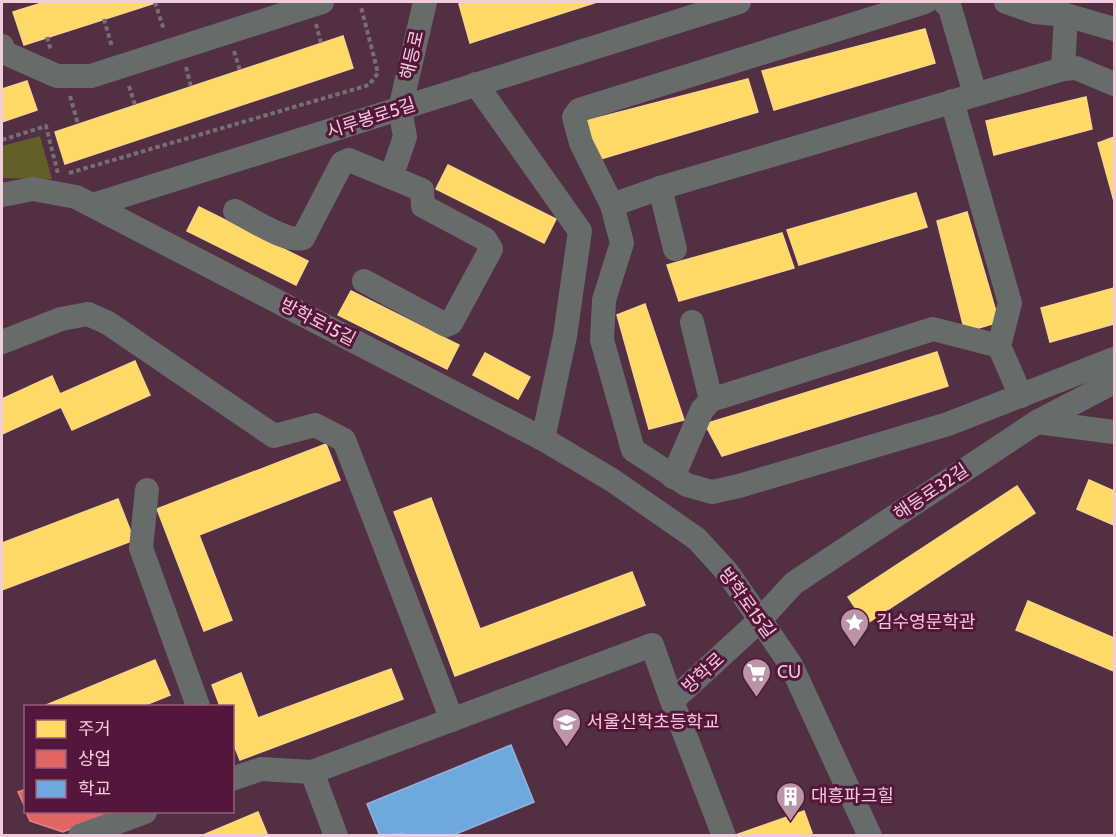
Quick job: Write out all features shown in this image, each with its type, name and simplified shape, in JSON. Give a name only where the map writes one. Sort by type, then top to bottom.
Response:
[{"type":"street","points":[[2,46],[5,53],[31,66],[63,76],[91,76],[322,2]]},
{"type":"street","name":"해등로","points":[[400,109],[425,2]]},
{"type":"street","name":"시루봉로5길","points":[[93,206],[739,2]]},
{"type":"street","points":[[925,2],[579,110],[574,117],[581,143],[615,214],[622,243],[604,300],[602,340],[633,450],[680,481],[712,492],[948,424],[1114,359]]},
{"type":"street","points":[[944,2],[950,8],[975,94]]},
{"type":"street","points":[[1006,2],[1035,12],[1066,15],[1114,29]]},
{"type":"street","points":[[1063,69],[1066,15]]},
{"type":"street","points":[[580,231],[660,188],[1063,69],[1076,68],[1114,84]]},
{"type":"street","points":[[476,84],[580,231],[565,336],[543,439]]},
{"type":"street","points":[[952,101],[1010,303],[999,346],[1021,396]]},
{"type":"street","points":[[391,177],[405,137],[400,109]]},
{"type":"street","points":[[235,211],[281,234],[298,239],[303,238],[342,163],[349,160],[422,190],[423,206],[485,239],[491,249],[489,257],[451,323],[446,325],[364,282]]},
{"type":"street","points":[[660,188],[675,249]]},
{"type":"street","points":[[2,195],[33,189],[76,197],[93,206]]},
{"type":"street","name":"방학로15길","points":[[93,206],[543,439],[666,516],[696,539],[728,573],[791,665],[870,836]]},
{"type":"street","points":[[2,342],[61,319],[88,314],[108,323],[274,436],[315,425],[344,440],[452,720]]},
{"type":"street","points":[[692,322],[711,400]]},
{"type":"street","points":[[666,516],[680,481],[702,410],[711,400],[933,329],[999,346]]},
{"type":"street","name":"해등로32길","points":[[760,620],[794,583],[1037,422],[1114,382]]},
{"type":"street","points":[[1037,422],[1114,432]]},
{"type":"street","points":[[147,490],[141,548],[198,705]]},
{"type":"street","name":"방학로","points":[[724,836],[672,701],[760,620]]},
{"type":"street","points":[[234,778],[261,769],[312,772],[652,645],[672,701]]},
{"type":"street","points":[[312,772],[336,836]]},
{"type":"street","points":[[80,836],[142,813]]},
{"type":"path","points":[[155,3],[170,51]]},
{"type":"path","points":[[2,140],[46,126],[59,176],[369,85],[378,73],[361,7]]},
{"type":"path","points":[[104,19],[118,67]]},
{"type":"path","points":[[63,76],[78,124]]},
{"type":"shaded area","points":[[40,136],[52,179],[2,178],[2,146]]},
{"type":"building: 주거","points":[[45,2],[158,2],[24,45],[13,12]]},
{"type":"building: 주거","points":[[465,2],[597,2],[470,43],[459,4]]},
{"type":"building: 주거","points":[[925,29],[935,63],[774,110],[762,71]]},
{"type":"building: 주거","points":[[343,36],[353,68],[65,164],[55,132]]},
{"type":"building: 주거","points":[[748,79],[758,112],[597,160],[585,121]]},
{"type":"building: 주거","points":[[27,81],[37,110],[2,122],[2,89]]},
{"type":"building: 주거","points":[[1086,97],[1092,129],[994,155],[986,121]]},
{"type":"building: 주거","points":[[1114,137],[1114,201],[1098,143]]},
{"type":"building: 주거","points":[[448,165],[556,219],[544,243],[436,189]]},
{"type":"building: 주거","points":[[916,193],[927,227],[799,265],[787,230]]},
{"type":"building: 주거","points":[[199,207],[308,261],[296,285],[187,231]]},
{"type":"building: 주거","points":[[967,212],[999,322],[965,332],[937,221]]},
{"type":"building: 주거","points":[[782,233],[794,268],[679,301],[667,265]]},
{"type":"building: 주거","points":[[1114,288],[1114,324],[1050,342],[1041,308]]},
{"type":"building: 주거","points":[[351,291],[459,345],[447,369],[338,315]]},
{"type":"building: 주거","points":[[645,304],[684,420],[649,429],[617,315]]},
{"type":"building: 주거","points":[[937,352],[948,386],[722,456],[705,424]]},
{"type":"building: 주거","points":[[485,353],[530,377],[518,399],[473,375]]},
{"type":"building: 주거","points":[[135,361],[150,395],[72,430],[61,407],[2,434],[2,399],[52,376],[60,394]]},
{"type":"building: 주거","points":[[326,444],[340,480],[199,535],[232,620],[204,631],[157,509]]},
{"type":"building: 주거","points":[[1089,480],[1114,491],[1114,525],[1077,509]]},
{"type":"building: 주거","points":[[1017,486],[1035,513],[866,624],[848,597]]},
{"type":"building: 주거","points":[[431,498],[480,629],[632,572],[645,605],[455,676],[394,512]]},
{"type":"building: 주거","points":[[118,499],[134,540],[2,590],[2,543]]},
{"type":"building: 주거","points":[[1028,601],[1114,638],[1114,671],[1016,630]]},
{"type":"building: 주거","points":[[155,660],[170,695],[145,705],[46,705]]},
{"type":"building: 주거","points":[[391,669],[403,699],[240,760],[234,745],[234,705],[220,705],[212,685],[241,673],[258,718]]},
{"type":"building: 주거","name":"대흥파크힐","points":[[804,811],[812,833],[805,836],[733,836]]},
{"type":"building: 주거","points":[[258,812],[268,836],[201,836]]},
{"type":"building: 상업","points":[[24,790],[24,805],[18,792]]},
{"type":"building: 상업","points":[[26,813],[110,813],[63,832],[30,821]]},
{"type":"building: 학교","points":[[511,745],[534,802],[451,836],[404,836],[403,833],[380,836],[367,804]]},
{"type":"place","name":"김수영문학관","points":[[855,648]]},
{"type":"place","name":"CU","points":[[756,698]]},
{"type":"place","name":"서울신학초등학교","points":[[566,748]]},
{"type":"place","name":"대흥파크힐","points":[[790,822]]}]
